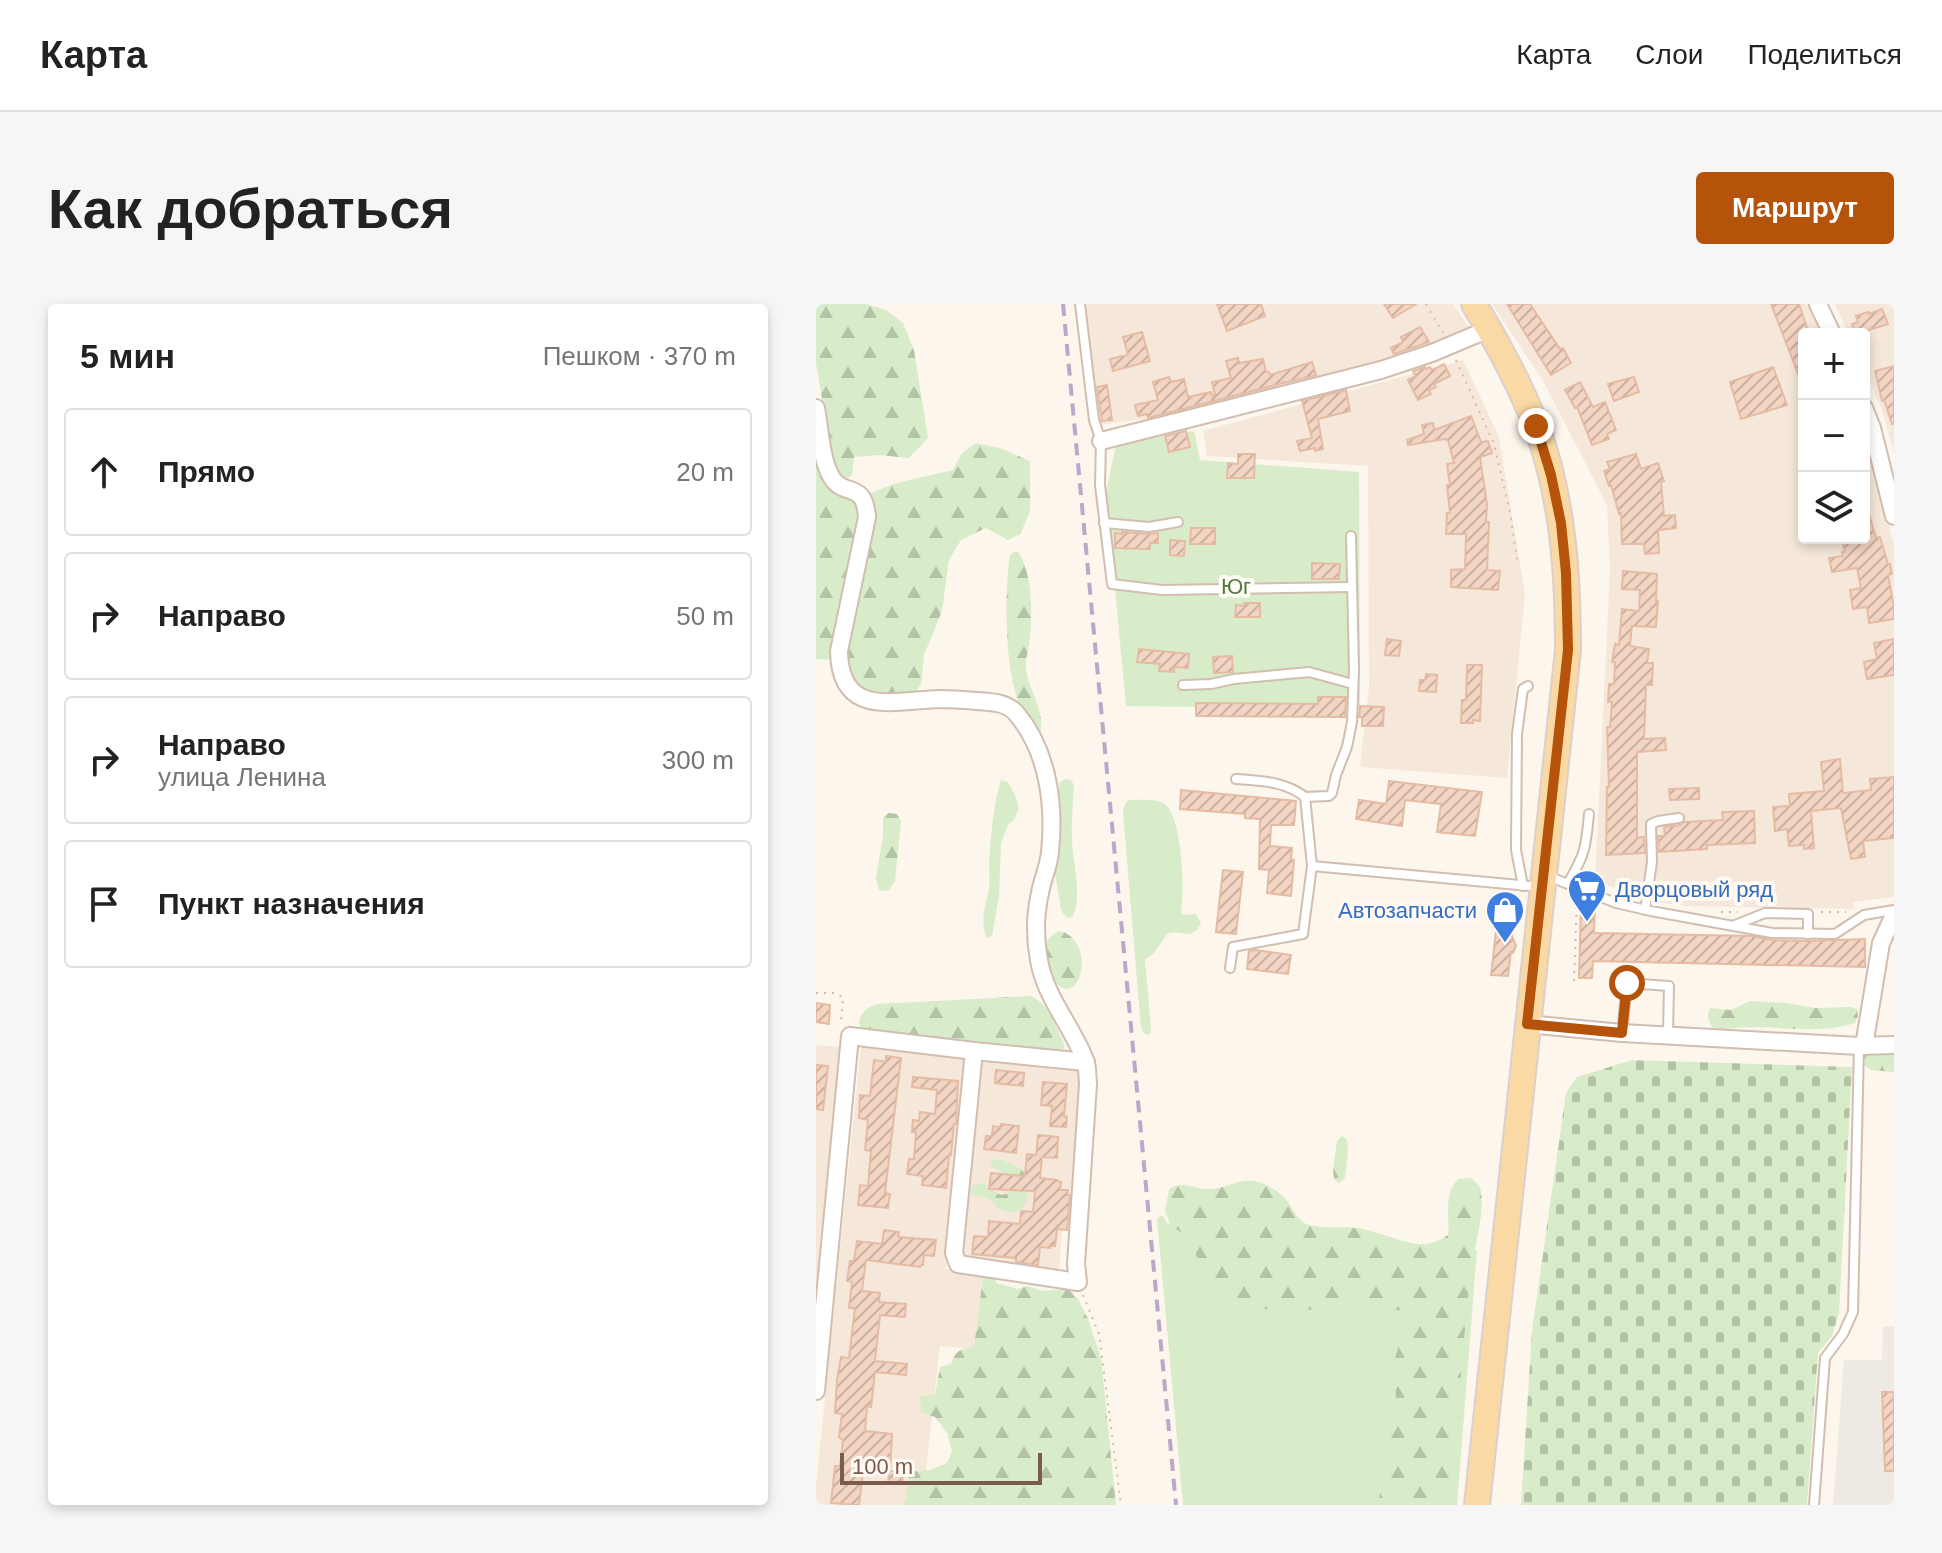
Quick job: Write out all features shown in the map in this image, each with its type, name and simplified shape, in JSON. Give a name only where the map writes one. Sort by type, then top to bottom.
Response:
[{"type":"main road","points":[[1474,304],[1511,369],[1536,426],[1551,475],[1561,523],[1566,573],[1568,650],[1536,882],[1527,1024],[1477,1505]]},
{"type":"street","points":[[1818,304],[1829,328]]},
{"type":"street","points":[[1101,441],[1381,370],[1489,329]]},
{"type":"street","points":[[816,408],[827,467],[833,481],[860,494],[866,503],[867,517],[839,651],[840,666],[849,689],[882,704],[941,699],[998,702],[1013,710],[1029,730],[1047,774],[1050,853],[1039,895],[1036,927],[1039,963],[1050,995],[1086,1062],[1088,1084],[1076,1264],[1078,1282],[958,1264],[954,1253],[974,1051]]},
{"type":"street","points":[[1870,423],[1894,516]]},
{"type":"street","points":[[1862,1046],[1881,943],[1894,912]]},
{"type":"street","points":[[1527,1024],[1622,1033],[1862,1046],[1894,1045]]},
{"type":"street","points":[[816,1391],[850,1036],[1086,1062]]},
{"type":"lane","points":[[1080,304],[1094,420],[1101,441],[1100,485],[1112,584],[1162,590],[1351,587]]},
{"type":"lane","points":[[1104,523],[1149,527],[1178,522]]},
{"type":"lane","points":[[1236,779],[1292,787],[1305,797],[1329,796],[1332,793],[1352,722],[1351,536]]},
{"type":"lane","points":[[1183,685],[1309,672],[1353,684]]},
{"type":"lane","points":[[1528,686],[1523,689],[1517,734],[1516,850],[1536,882]]},
{"type":"lane","points":[[1230,968],[1233,947],[1303,934],[1312,866],[1305,797]]},
{"type":"lane","points":[[1572,884],[1586,847],[1589,814]]},
{"type":"lane","points":[[1645,910],[1652,862],[1651,824],[1679,818]]},
{"type":"lane","points":[[1312,866],[1572,884],[1616,903],[1772,933],[1835,934],[1864,915],[1894,912]]},
{"type":"lane","points":[[1735,925],[1765,913],[1808,914],[1808,934]]},
{"type":"lane","points":[[1622,1033],[1627,983],[1669,986],[1668,1034]]},
{"type":"lane","points":[[1814,1505],[1825,1358],[1843,1334],[1853,1312],[1862,1046]]},
{"type":"path","points":[[1426,304],[1450,346],[1494,444],[1518,565]]},
{"type":"path","points":[[1572,884],[1574,981]]},
{"type":"path","points":[[816,993],[834,993],[843,997],[841,1025],[850,1036]]},
{"type":"path","points":[[1078,1282],[1099,1334],[1121,1505]]},
{"type":"shaded area","points":[[1083,304],[1453,304],[1471,330],[1426,350],[1192,413],[1098,425]]},
{"type":"shaded area","points":[[1492,304],[1808,304],[1819,328],[1798,328],[1798,544],[1870,544],[1870,448],[1894,545],[1894,897],[1853,902],[1854,909],[1689,906],[1654,902],[1595,881],[1610,570],[1607,505],[1543,381]]},
{"type":"shaded area","points":[[1835,304],[1894,304],[1894,454],[1882,410],[1870,383],[1870,328],[1845,328]]},
{"type":"shaded area","points":[[1463,360],[1499,437],[1525,594],[1507,778],[1360,767],[1369,687],[1368,466],[1207,456],[1203,431]]},
{"type":"shaded area","points":[[816,1045],[840,1047],[816,1309]]},
{"type":"shaded area","points":[[861,1046],[968,1055],[946,1269],[983,1273],[974,1349],[940,1346],[922,1505],[816,1505]]},
{"type":"shaded area","points":[[980,1056],[1081,1067],[1074,1166],[1074,1231],[1062,1231],[1059,1270],[964,1261],[959,1255]]},
{"type":"shaded area","points":[[1894,1326],[1894,1505],[1833,1505],[1844,1360],[1882,1360],[1883,1327]]},
{"type":"green space","points":[[816,304],[866,304],[886,310],[903,323],[914,350],[928,438],[909,458],[879,455],[854,457],[852,475],[846,479],[840,475],[832,460],[816,363]]},
{"type":"green space","points":[[816,429],[823,469],[855,500],[893,484],[953,470],[962,453],[976,443],[1000,448],[1030,461],[1030,512],[1020,534],[1008,540],[986,528],[961,540],[949,560],[942,611],[924,655],[921,684],[914,694],[872,695],[854,686],[840,660],[816,659]]},
{"type":"green space","name":"Юг","points":[[1194,431],[1200,460],[1359,472],[1360,709],[1126,706],[1106,493],[1116,443]]},
{"type":"green space","points":[[1018,552],[1027,571],[1031,596],[1026,669],[1041,718],[1040,735],[1017,700],[1009,660],[1007,592],[1010,555]]},
{"type":"green space","points":[[1066,779],[1074,785],[1072,835],[1077,892],[1075,910],[1068,918],[1061,909],[1054,868],[1059,850],[1058,789],[1060,782]]},
{"type":"green space","points":[[1001,780],[1008,782],[1019,808],[1001,843],[999,896],[992,936],[987,938],[983,919],[989,888],[993,821]]},
{"type":"green space","points":[[1129,800],[1158,801],[1166,805],[1171,813],[1181,856],[1181,911],[1183,915],[1196,914],[1201,923],[1190,934],[1167,934],[1145,960],[1151,1028],[1148,1035],[1141,1028],[1123,812]]},
{"type":"green space","points":[[889,813],[897,814],[901,821],[895,881],[889,890],[883,891],[879,890],[876,878],[883,817]]},
{"type":"green space","points":[[1061,931],[1073,939],[1082,959],[1081,973],[1071,988],[1063,988],[1055,982],[1045,959],[1050,937]]},
{"type":"green space","points":[[1030,996],[1042,1003],[1050,1015],[1065,1046],[1061,1053],[863,1032],[859,1022],[864,1011],[877,1004]]},
{"type":"green space","points":[[1750,1001],[1815,1008],[1850,1007],[1857,1009],[1858,1016],[1855,1023],[1829,1028],[1713,1028],[1708,1018],[1710,1008],[1731,1010]]},
{"type":"green space","points":[[1894,1049],[1894,1072],[1871,1070],[1865,1066],[1865,1054]]},
{"type":"green space","points":[[1632,1060],[1852,1067],[1839,1313],[1832,1336],[1818,1353],[1807,1505],[1521,1505],[1532,1331],[1566,1093],[1577,1077]]},
{"type":"green space","points":[[1342,1136],[1347,1140],[1348,1151],[1345,1177],[1339,1183],[1334,1180],[1333,1170],[1337,1141]]},
{"type":"green space","points":[[999,1159],[1022,1170],[1028,1183],[1025,1204],[1015,1212],[1004,1211],[987,1198],[970,1192],[972,1186],[984,1183],[1001,1195],[1013,1188],[1011,1177],[989,1163]]},
{"type":"green space","points":[[1471,1178],[1478,1184],[1482,1210],[1471,1271],[1451,1505],[1378,1505],[1396,1398],[1394,1362],[1400,1342],[1420,1322],[1419,1316],[1411,1311],[1349,1305],[1304,1311],[1241,1308],[1222,1300],[1206,1276],[1194,1243],[1172,1227],[1165,1212],[1169,1189],[1182,1185],[1213,1189],[1255,1181],[1280,1194],[1298,1217],[1309,1225],[1359,1228],[1423,1244],[1448,1235],[1450,1192],[1458,1179]]},
{"type":"green space","points":[[1160,1216],[1167,1223],[1477,1250],[1457,1505],[1183,1505],[1157,1219]]},
{"type":"green space","points":[[983,1277],[994,1277],[997,1283],[1018,1289],[1027,1286],[1043,1291],[1064,1289],[1078,1299],[1101,1358],[1116,1505],[903,1505],[909,1472],[930,1470],[947,1463],[952,1451],[947,1433],[935,1417],[921,1412],[920,1396],[935,1395],[940,1367],[951,1364],[959,1351],[974,1347]]},
{"type":"building","points":[[1217,304],[1261,304],[1265,316],[1227,331]]},
{"type":"building","points":[[1384,304],[1416,304],[1393,318]]},
{"type":"building","points":[[1507,304],[1530,304],[1571,363],[1551,375]]},
{"type":"building","points":[[1771,304],[1799,304],[1807,328],[1798,328],[1798,374]]},
{"type":"building","points":[[1882,309],[1888,324],[1870,330],[1854,328],[1852,324],[1858,322],[1856,316]]},
{"type":"building","points":[[1420,327],[1429,342],[1394,354],[1391,348],[1403,342],[1401,337]]},
{"type":"building","points":[[1142,332],[1150,361],[1113,371],[1110,359],[1128,355],[1123,337]]},
{"type":"building","points":[[1238,358],[1239,363],[1263,359],[1266,372],[1270,375],[1312,362],[1316,375],[1148,418],[1147,414],[1138,416],[1135,405],[1158,400],[1153,382],[1169,377],[1171,382],[1184,379],[1188,397],[1211,392],[1212,396],[1215,395],[1212,382],[1231,378],[1226,361]]},
{"type":"building","points":[[1444,364],[1450,376],[1434,384],[1436,387],[1429,390],[1431,394],[1418,400],[1408,380],[1416,376],[1413,371],[1425,367],[1432,370]]},
{"type":"building","points":[[1894,366],[1892,424],[1882,401],[1875,371]]},
{"type":"building","points":[[1773,367],[1787,405],[1741,419],[1730,382]]},
{"type":"building","points":[[1634,377],[1639,392],[1614,401],[1608,384]]},
{"type":"building","points":[[1580,382],[1593,407],[1605,402],[1616,430],[1607,434],[1609,439],[1592,445],[1577,407],[1565,390]]},
{"type":"building","points":[[1107,385],[1112,420],[1102,421],[1097,387]]},
{"type":"building","points":[[1346,390],[1350,411],[1318,419],[1323,449],[1300,451],[1297,441],[1312,438],[1302,401]]},
{"type":"building","points":[[1471,416],[1481,442],[1488,441],[1492,453],[1480,457],[1487,505],[1486,522],[1489,522],[1487,570],[1500,571],[1498,590],[1451,587],[1451,570],[1465,569],[1466,534],[1446,534],[1447,513],[1450,513],[1447,464],[1454,463],[1448,440],[1408,445],[1407,440],[1424,434],[1422,425],[1433,423],[1434,430]]},
{"type":"building","points":[[1186,431],[1190,447],[1169,452],[1165,436]]},
{"type":"building","points":[[1238,454],[1255,454],[1254,478],[1227,478],[1228,463],[1238,464]]},
{"type":"building","points":[[1636,454],[1641,469],[1658,463],[1664,481],[1661,482],[1664,516],[1675,515],[1676,528],[1658,530],[1659,553],[1645,554],[1644,544],[1622,544],[1621,513],[1604,471],[1610,469],[1607,462]]},
{"type":"building","points":[[1870,517],[1876,538],[1880,537],[1890,564],[1892,574],[1888,575],[1894,619],[1869,623],[1867,607],[1853,609],[1850,590],[1861,588],[1857,568],[1832,572],[1829,558],[1843,556],[1842,552],[1845,552],[1843,544],[1870,544]]},
{"type":"building","points":[[1191,528],[1215,528],[1215,544],[1190,544]]},
{"type":"building","points":[[1115,533],[1158,533],[1158,543],[1150,543],[1150,549],[1115,548]]},
{"type":"building","points":[[1170,540],[1185,541],[1184,556],[1170,555]]},
{"type":"building","points":[[1312,563],[1340,564],[1339,579],[1312,579]]},
{"type":"building","points":[[1623,571],[1657,574],[1656,627],[1632,626],[1630,646],[1649,649],[1647,663],[1653,663],[1652,685],[1646,685],[1644,739],[1665,738],[1666,750],[1637,752],[1637,838],[1644,837],[1645,853],[1606,855],[1609,787],[1607,727],[1610,727],[1612,702],[1608,702],[1609,684],[1614,684],[1615,662],[1612,662],[1615,644],[1619,645],[1622,609],[1639,611],[1640,590],[1622,589]]},
{"type":"building","points":[[1244,603],[1260,603],[1260,617],[1235,617],[1236,605],[1244,606]]},
{"type":"building","points":[[1387,639],[1401,641],[1399,656],[1385,655]]},
{"type":"building","points":[[1894,639],[1894,675],[1867,679],[1864,662],[1877,659],[1874,643]]},
{"type":"building","points":[[1139,649],[1189,654],[1188,668],[1174,667],[1174,672],[1159,671],[1160,664],[1137,662]]},
{"type":"building","points":[[1232,656],[1233,672],[1214,673],[1213,657]]},
{"type":"building","points":[[1467,665],[1482,665],[1480,721],[1461,723],[1462,700],[1466,700]]},
{"type":"building","points":[[1426,674],[1437,675],[1436,692],[1419,691],[1420,680],[1425,680]]},
{"type":"building","points":[[1318,697],[1346,697],[1345,717],[1196,716],[1196,703],[1318,704]]},
{"type":"building","points":[[1360,706],[1384,707],[1383,726],[1362,726]]},
{"type":"building","points":[[1840,759],[1843,793],[1871,790],[1870,779],[1894,777],[1894,838],[1863,841],[1865,857],[1851,859],[1841,808],[1811,811],[1814,848],[1789,846],[1787,829],[1775,831],[1773,807],[1790,806],[1789,794],[1824,791],[1821,762]]},
{"type":"building","points":[[1389,781],[1482,792],[1475,836],[1437,832],[1441,804],[1405,800],[1402,826],[1356,819],[1359,800],[1386,804]]},
{"type":"building","points":[[1699,788],[1699,799],[1670,800],[1669,789]]},
{"type":"building","points":[[1181,790],[1296,801],[1294,825],[1271,825],[1270,846],[1292,848],[1291,896],[1267,893],[1269,870],[1259,869],[1260,819],[1245,818],[1245,814],[1180,809]]},
{"type":"building","points":[[1754,811],[1755,843],[1707,845],[1707,849],[1659,852],[1658,836],[1665,836],[1664,827],[1684,822],[1723,820],[1722,812]]},
{"type":"building","points":[[1223,870],[1243,872],[1236,934],[1216,932]]},
{"type":"building","name":"Автозапчасти","points":[[1505,897],[1520,899],[1518,909],[1515,908],[1512,936],[1516,946],[1511,952],[1508,976],[1491,975],[1498,914],[1502,915]]},
{"type":"building","points":[[1581,901],[1595,902],[1594,933],[1752,936],[1807,941],[1865,939],[1865,967],[1593,961],[1592,978],[1579,978]]},
{"type":"building","points":[[1249,951],[1291,955],[1288,974],[1247,969]]},
{"type":"building","points":[[816,1003],[830,1005],[829,1024],[816,1022]]},
{"type":"building","points":[[886,1056],[901,1058],[885,1193],[890,1194],[888,1208],[858,1205],[860,1185],[868,1186],[871,1151],[865,1150],[868,1120],[859,1118],[860,1095],[870,1096],[874,1060],[886,1062]]},
{"type":"building","points":[[816,1065],[828,1066],[823,1110],[816,1109]]},
{"type":"building","points":[[996,1070],[1024,1073],[1023,1086],[995,1083]]},
{"type":"building","points":[[913,1077],[958,1081],[956,1124],[946,1188],[922,1185],[923,1176],[907,1174],[909,1159],[914,1159],[916,1132],[912,1132],[913,1120],[919,1121],[920,1112],[935,1114],[937,1090],[912,1087]]},
{"type":"building","points":[[1043,1082],[1067,1084],[1066,1127],[1050,1126],[1052,1106],[1041,1105]]},
{"type":"building","points":[[1001,1124],[1019,1126],[1016,1153],[984,1149],[986,1136],[992,1136],[993,1126],[1001,1127]]},
{"type":"building","points":[[1038,1135],[1058,1137],[1057,1158],[1042,1157],[1040,1178],[1057,1180],[1061,1182],[1060,1190],[1068,1190],[1067,1230],[1057,1229],[1055,1246],[1040,1247],[1038,1265],[1016,1262],[1016,1258],[972,1254],[974,1236],[988,1237],[989,1221],[1020,1224],[1021,1211],[1033,1212],[1035,1191],[989,1189],[991,1173],[1025,1176],[1027,1154],[1036,1155]]},
{"type":"building","points":[[884,1230],[899,1232],[898,1237],[936,1240],[934,1256],[924,1255],[920,1267],[866,1260],[862,1291],[880,1293],[879,1302],[906,1304],[905,1317],[880,1315],[875,1361],[907,1364],[906,1375],[875,1372],[865,1431],[892,1434],[890,1471],[903,1473],[902,1483],[888,1482],[889,1474],[863,1471],[859,1505],[831,1503],[835,1466],[840,1466],[843,1440],[839,1437],[842,1414],[835,1413],[837,1380],[841,1357],[849,1358],[855,1308],[849,1308],[852,1282],[847,1281],[850,1261],[854,1261],[857,1241],[882,1244]]},
{"type":"building","points":[[1882,1392],[1894,1392],[1894,1471],[1885,1471]]},
{"type":"railway","points":[[1063,304],[1176,1505]]},
{"type":"place","name":"Дворцовый ряд","points":[[1587,923]]},
{"type":"place","name":"Автозапчасти","points":[[1505,944]]},
{"type":"route","points":[[1536,426],[1561,523],[1568,650],[1527,1024],[1622,1033],[1627,983]]}]
